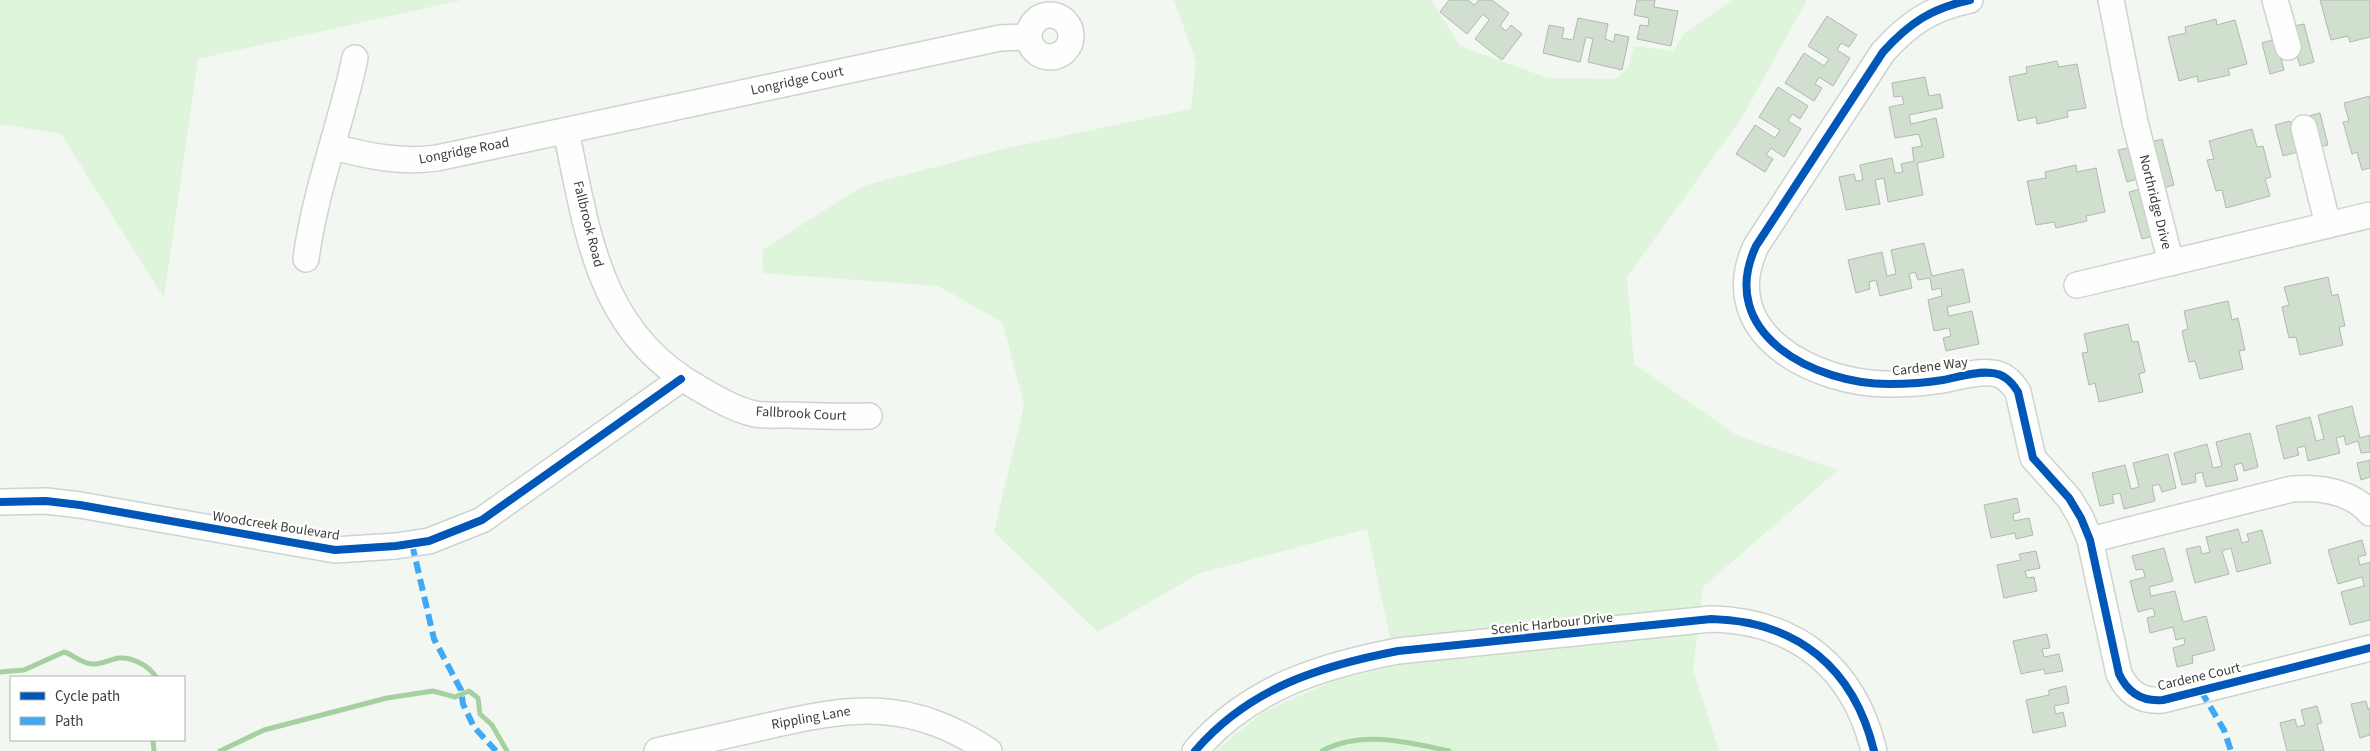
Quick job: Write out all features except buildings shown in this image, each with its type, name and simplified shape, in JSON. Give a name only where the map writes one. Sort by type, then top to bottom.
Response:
[{"type":"street","points":[[1922,7],[1970,0]]},
{"type":"street","name":"Northridge Drive","points":[[2111,0],[2135,122],[2171,263],[2370,215]]},
{"type":"street","points":[[2276,0],[2288,47]]},
{"type":"street","name":"Cardene Way","points":[[1922,7],[1882,52],[1756,246],[1746,274],[1746,289],[1750,308],[1762,331],[1778,348],[1810,366],[1841,376],[1875,384],[1932,382],[1985,372],[2005,377],[2018,392],[2033,458],[2070,498],[2090,540]]},
{"type":"street","name":"Longridge Court","points":[[566,131],[1000,38],[1028,38]]},
{"type":"street","points":[[306,259],[311,221],[333,148],[355,58]]},
{"type":"street","points":[[2304,128],[2328,225]]},
{"type":"street","name":"Longridge Road","points":[[333,148],[385,160],[420,160],[566,131]]},
{"type":"street","name":"Fallbrook Road","points":[[566,131],[589,242],[604,282],[638,339],[659,362],[681,379]]},
{"type":"street","points":[[2077,284],[2171,263]]},
{"type":"street","name":"Fallbrook Court","points":[[681,379],[721,401],[755,414],[869,416]]},
{"type":"street","name":"Woodcreek Boulevard","points":[[0,502],[46,501],[80,505],[335,550],[396,546],[429,541],[482,520],[681,379]]},
{"type":"street","points":[[2090,540],[2292,489],[2312,488],[2333,491],[2350,498],[2365,507],[2370,513]]},
{"type":"street","name":"Cardene Court","points":[[2090,540],[2119,674],[2130,691],[2146,700],[2163,700],[2370,648]]},
{"type":"street","name":"Scenic Harbour Drive","points":[[1195,751],[1225,722],[1250,703],[1306,674],[1352,660],[1398,652],[1711,619],[1749,622],[1777,630],[1792,637],[1820,657],[1844,684],[1860,709],[1874,751]]},
{"type":"street","name":"Rippling Lane","points":[[656,751],[820,714],[852,710],[884,711],[927,720],[964,735],[989,751]]},
{"type":"green space","points":[[0,0],[462,0],[198,59],[164,298],[61,134],[0,124]]},
{"type":"green space","points":[[1174,0],[1431,0],[1460,46],[1548,78],[1615,79],[1628,68],[1634,46],[1673,51],[1684,34],[1732,0],[1807,0],[1741,119],[1627,277],[1634,364],[1738,436],[1838,470],[1703,587],[1693,669],[1719,751],[1216,751],[1263,712],[1336,680],[1396,666],[1367,529],[1200,573],[1098,632],[994,532],[1024,405],[1003,323],[938,286],[763,273],[762,250],[863,186],[1011,147],[1191,109],[1196,62]]},
{"type":"waterway","points":[[0,672],[24,670],[64,652],[92,664],[99,664],[119,658],[130,659],[145,666],[155,676]]},
{"type":"waterway","points":[[220,751],[264,730],[387,698],[433,691],[455,697],[469,691],[478,698],[480,714],[492,725],[507,751]]},
{"type":"waterway","points":[[1322,751],[1337,745],[1369,739],[1417,744],[1449,751]]},
{"type":"waterway","points":[[153,741],[154,751]]},
{"type":"marked path","points":[[412,544],[434,639],[461,690],[463,704],[474,727],[496,751]]},
{"type":"marked path","points":[[2201,691],[2224,730],[2231,751]]},
{"type":"cycle path","points":[[1970,0],[1944,7],[1922,18],[1902,33],[1883,52],[1756,246],[1747,277],[1749,305],[1761,328],[1779,348],[1804,364],[1831,375],[1860,382],[1916,383],[1986,373],[2000,375],[2010,382],[2018,392],[2033,458],[2069,498],[2081,518],[2090,540],[2119,674],[2136,695],[2142,698],[2163,700],[2370,648]]},
{"type":"cycle path","points":[[0,502],[46,501],[80,505],[335,550],[396,546],[429,541],[482,520],[681,379]]},
{"type":"cycle path","points":[[1195,751],[1216,729],[1262,696],[1288,683],[1341,664],[1398,651],[1711,619],[1742,622],[1770,629],[1795,640],[1817,655],[1836,673],[1852,696],[1865,722],[1874,751]]}]
